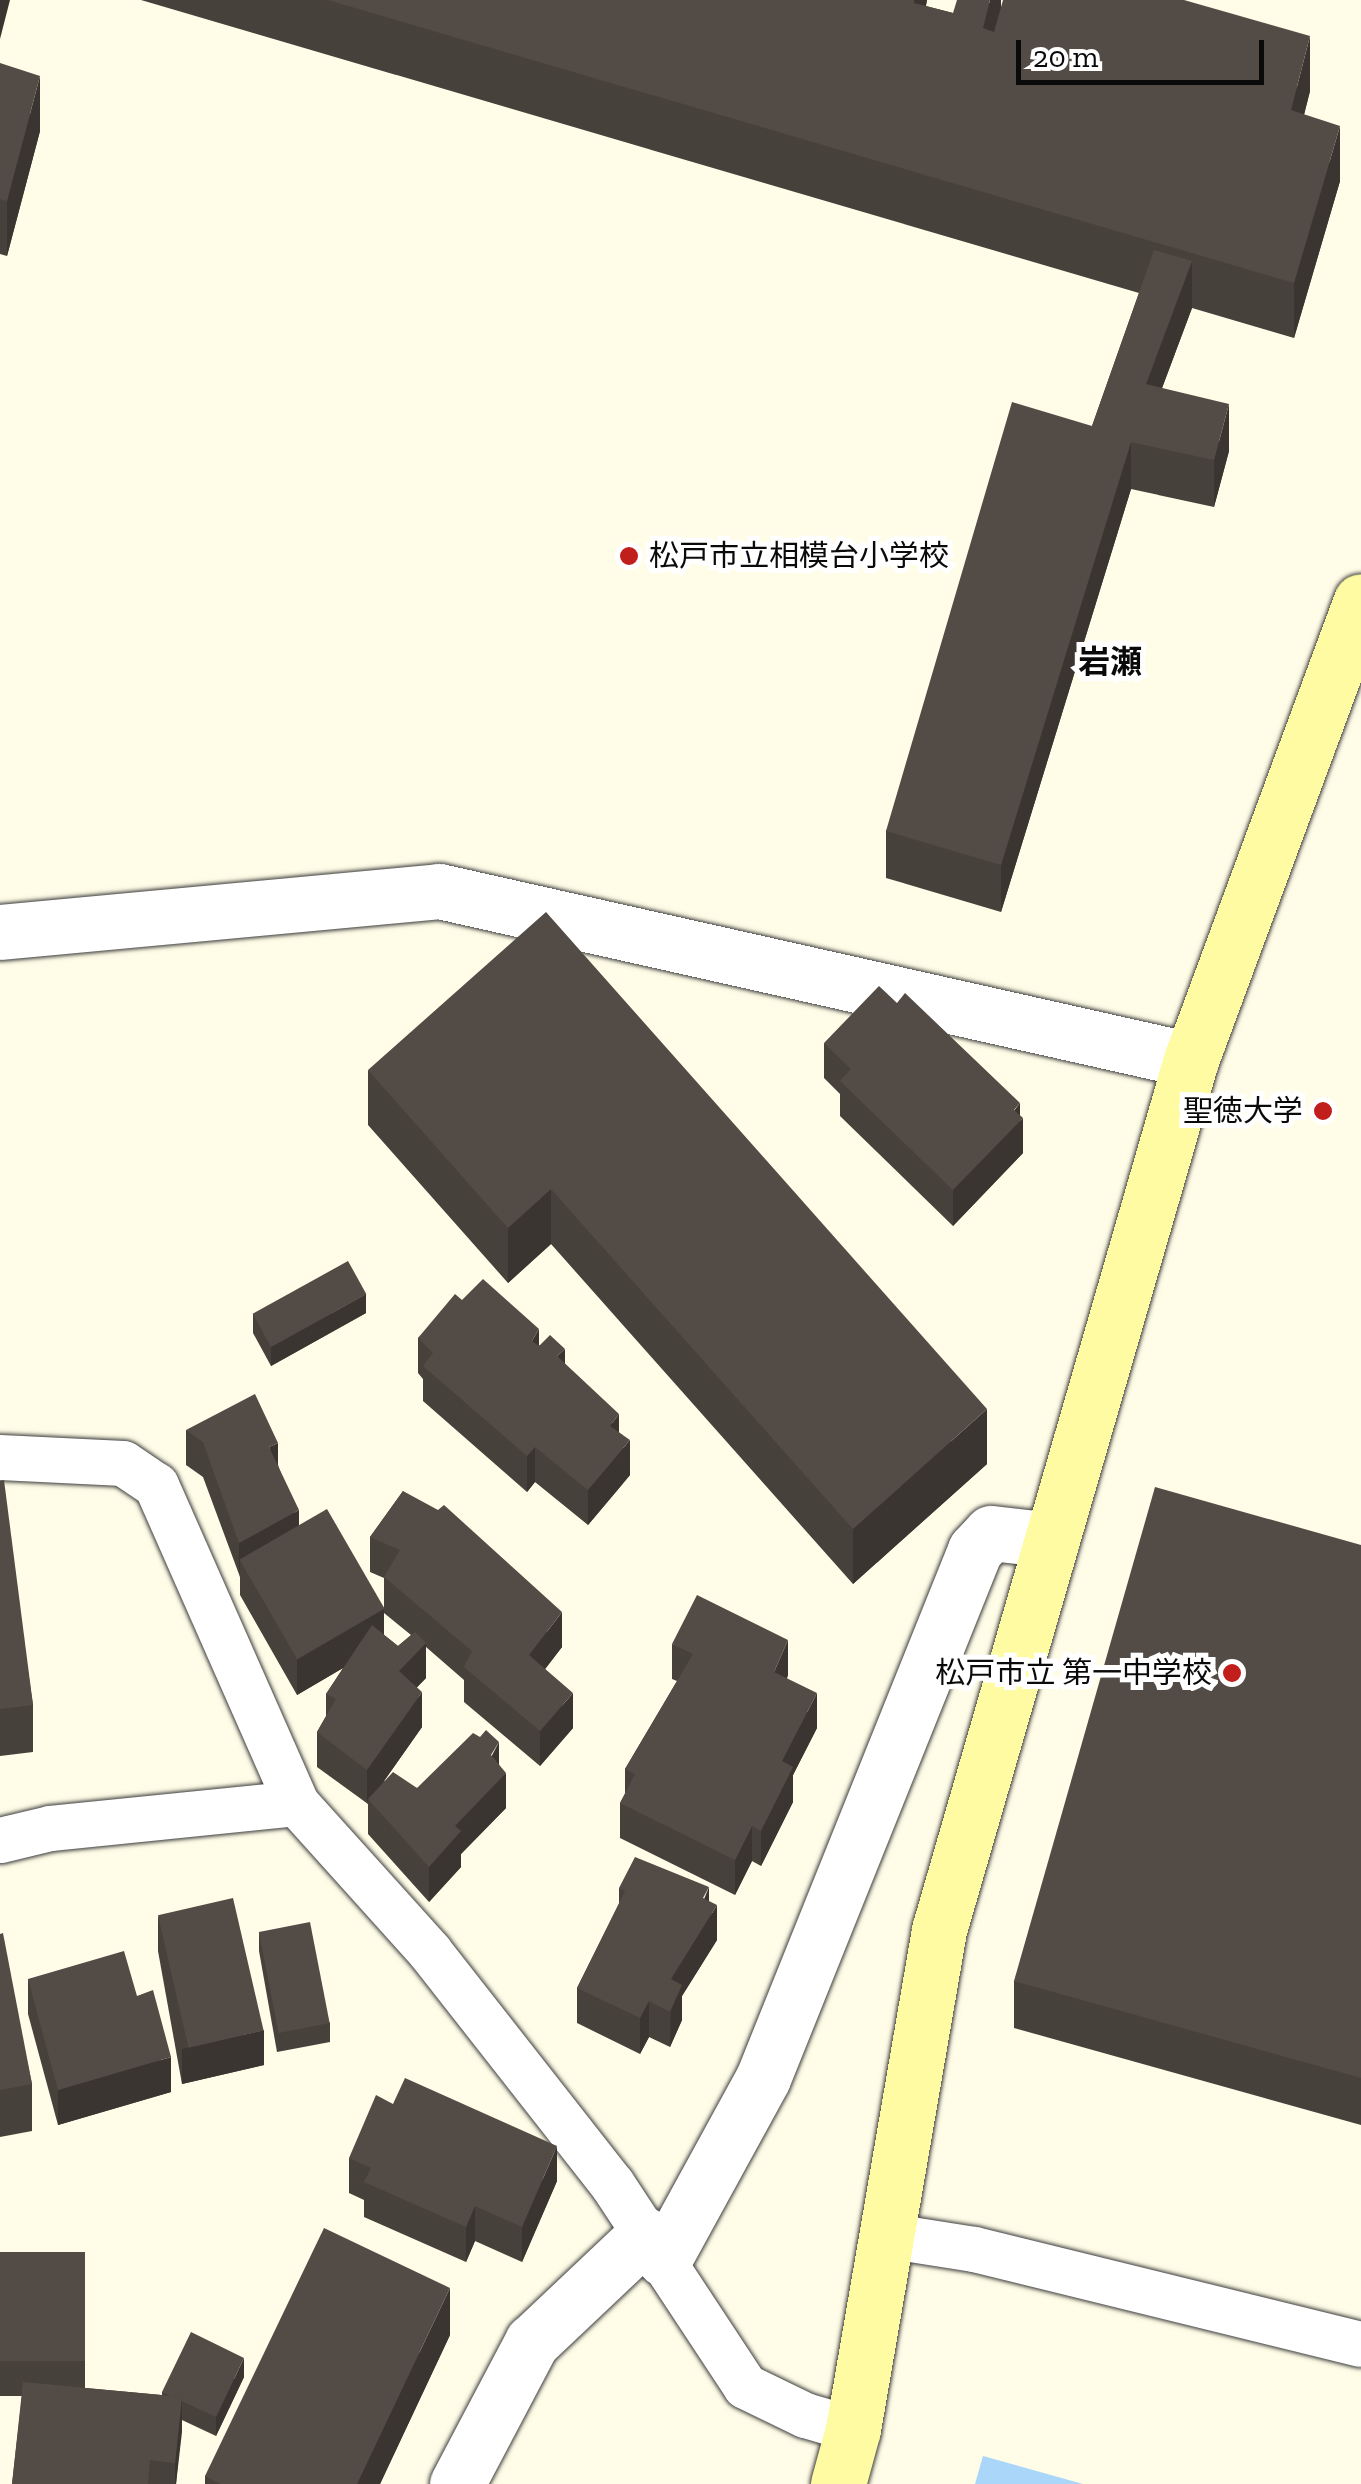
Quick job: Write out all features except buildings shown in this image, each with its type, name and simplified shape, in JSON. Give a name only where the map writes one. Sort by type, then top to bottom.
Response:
[{"type":"street","points":[[838,2484],[854,2429],[884,2234],[939,1930],[1191,1060],[1361,601]]},
{"type":"street","points":[[0,932],[440,891],[1191,1060]]},
{"type":"street","points":[[457,2484],[532,2342],[654,2247],[764,2078],[976,1550],[990,1533],[1052,1540]]},
{"type":"lane","points":[[0,1457],[123,1463],[156,1484],[296,1802],[430,1952],[654,2247],[746,2386],[805,2415],[854,2429]]},
{"type":"lane","points":[[0,1840],[50,1828],[296,1802]]},
{"type":"lane","points":[[884,2234],[974,2249],[1361,2344]]},
{"type":"water","points":[[983,2456],[1083,2484],[975,2484]]},
{"type":"place","name":"松戸市立相模台小学校","points":[[629,556]]},
{"type":"place","name":"聖徳大学","points":[[1323,1111]]},
{"type":"place","name":"松戸市立 第一中学校","points":[[1232,1673]]},
{"type":"district","name":"岩瀬","points":[[1110,662]]}]
